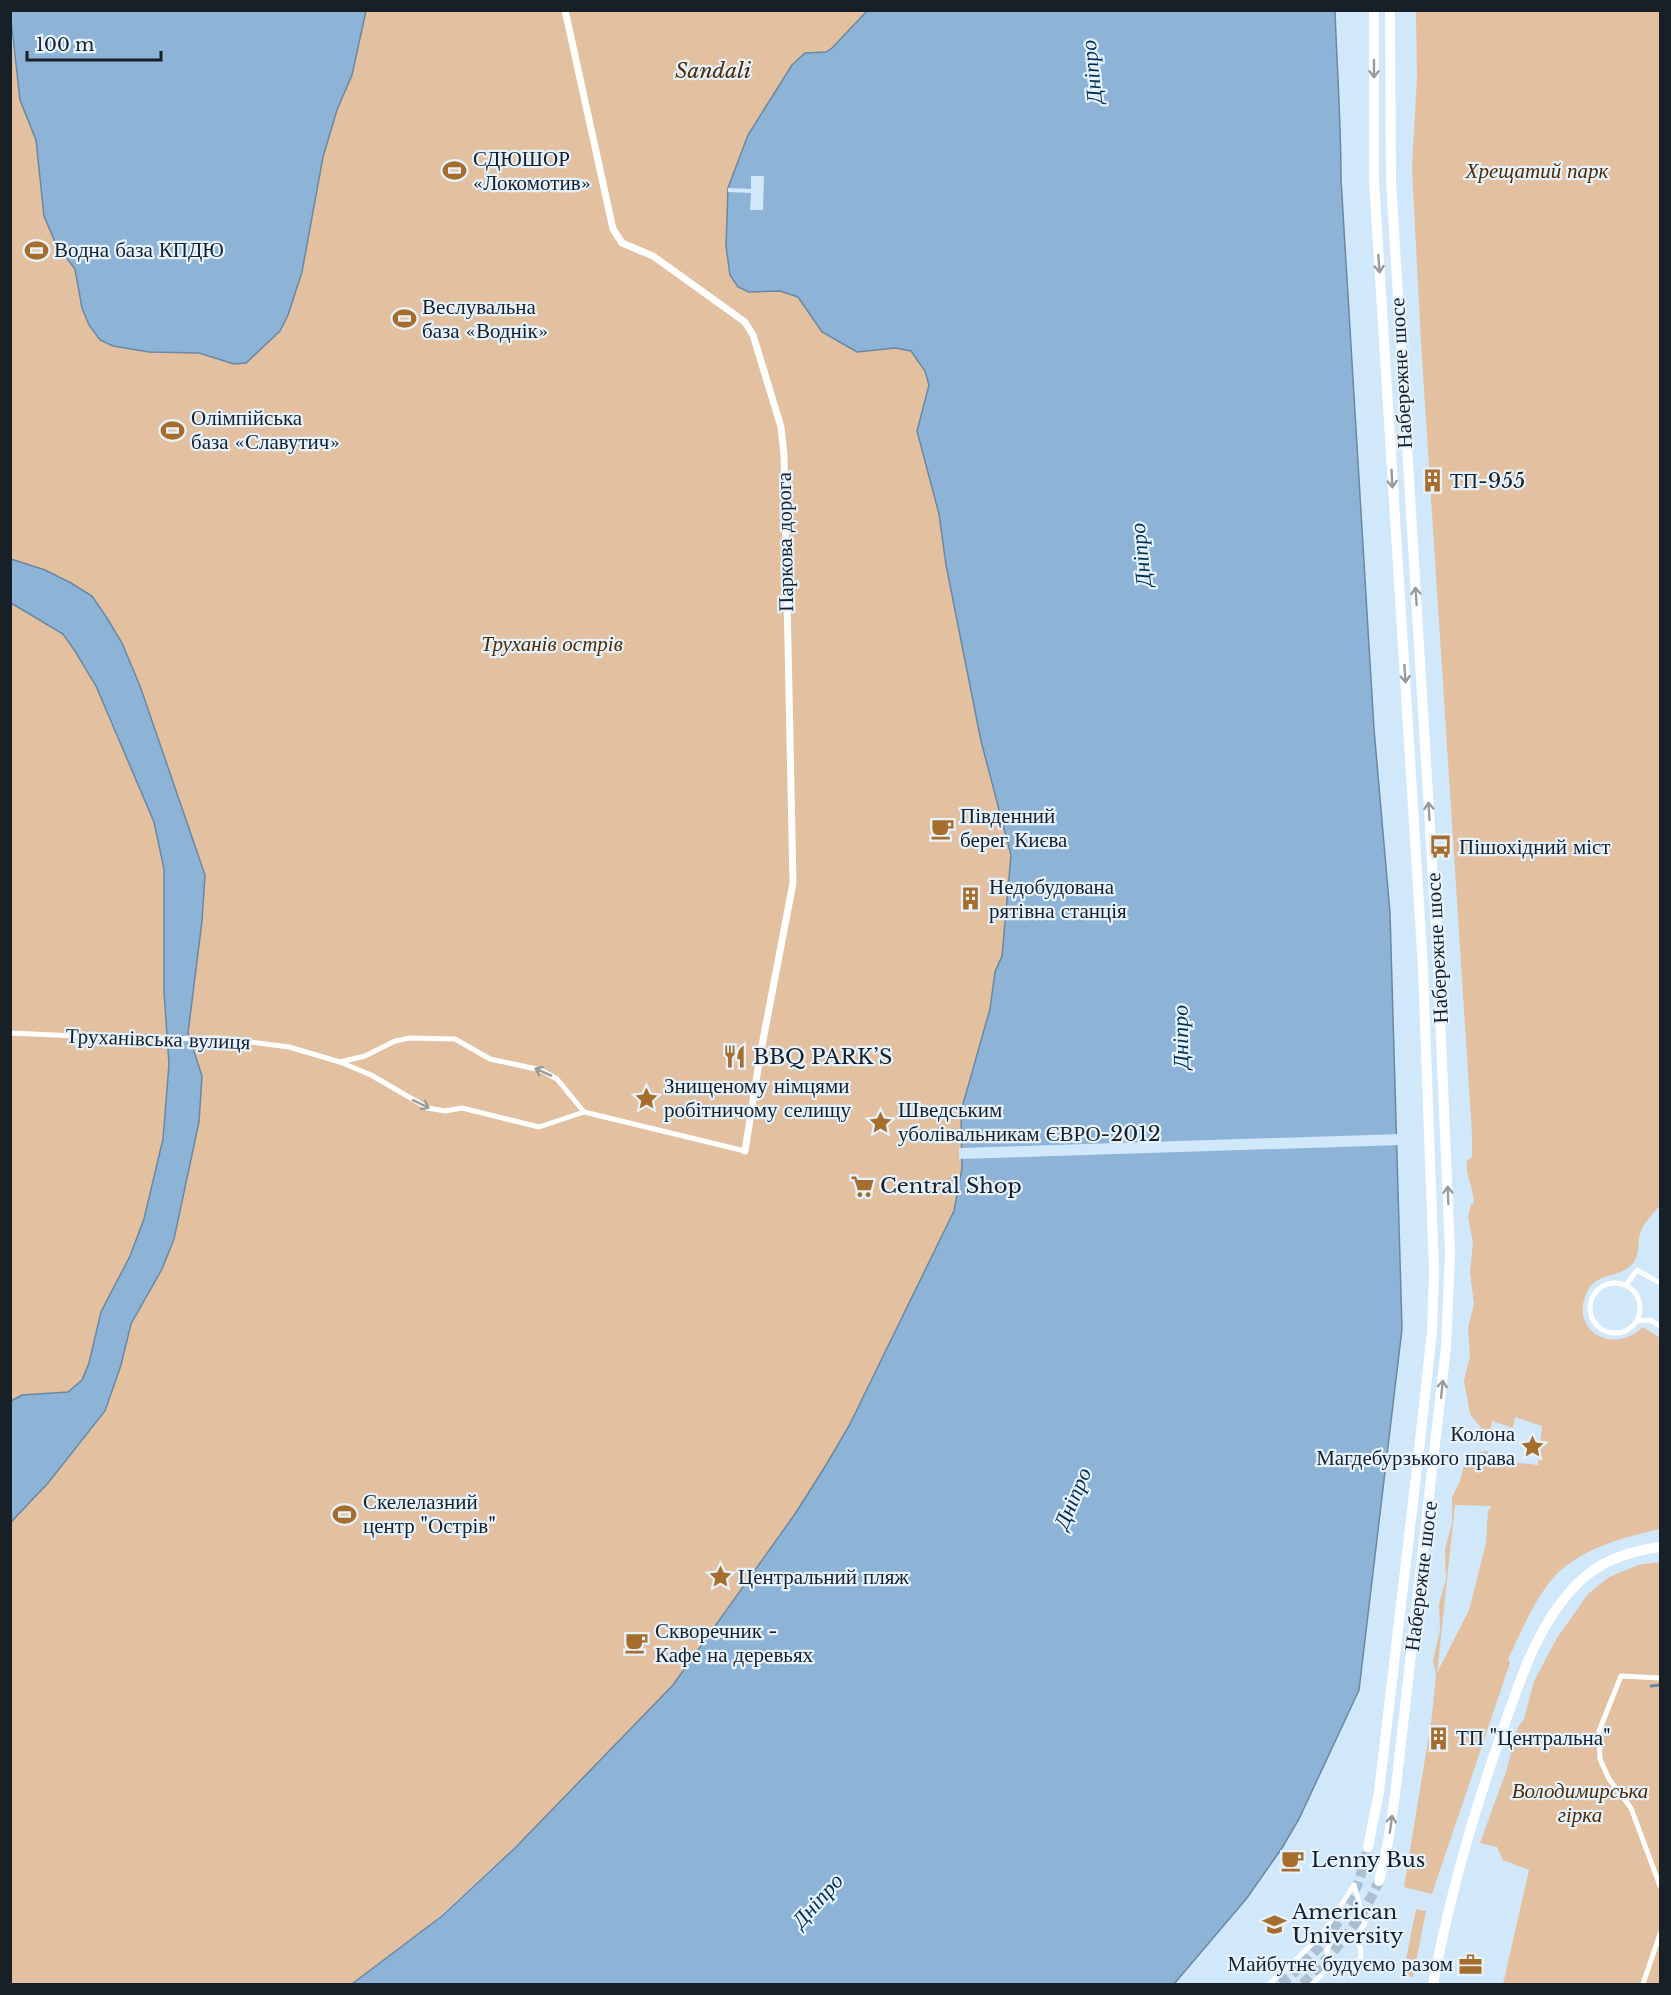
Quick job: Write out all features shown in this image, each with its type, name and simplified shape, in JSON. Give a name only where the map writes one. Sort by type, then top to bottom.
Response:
[{"type":"main road","name":"Набережне шосе","points":[[1368,1847],[1378,1792],[1417,1468],[1432,1332],[1434,1271],[1423,968],[1374,180],[1374,10]]},
{"type":"main road","name":"Набережне шосе","points":[[1379,1881],[1389,1842],[1395,1795],[1439,1416],[1450,1293],[1438,954],[1391,182],[1390,10]]},
{"type":"main road","points":[[1433,1984],[1457,1870],[1518,1686],[1541,1637],[1565,1597],[1587,1575],[1611,1560],[1660,1547]]},
{"type":"street","name":"Паркова дорога","points":[[565,10],[613,229],[622,243],[653,256],[745,322],[753,334],[781,427],[792,883],[745,1151]]},
{"type":"street","name":"Труханівська вулиця","points":[[10,1034],[190,1040],[219,1038],[289,1047],[340,1062],[371,1075],[428,1108],[445,1111],[462,1108],[539,1127],[584,1112]]},
{"type":"street","points":[[340,1062],[364,1056],[395,1041],[410,1038],[455,1039],[490,1059],[541,1070],[557,1079],[584,1112],[745,1151]]},
{"type":"street","points":[[1660,1282],[1636,1270],[1626,1285],[1640,1301],[1641,1311],[1637,1321],[1650,1320],[1660,1326]]},
{"type":"street","points":[[1630,1287],[1618,1283],[1602,1286],[1592,1299],[1591,1315],[1600,1329],[1616,1333],[1632,1328],[1641,1311]]},
{"type":"street","points":[[1660,1678],[1621,1676],[1599,1731],[1598,1747],[1603,1768],[1631,1808],[1660,1886]]},
{"type":"street","points":[[1272,1984],[1271,1982],[1321,1936],[1354,1885],[1365,1923],[1355,1939]]},
{"type":"street","points":[[1643,1984],[1660,1934]]},
{"type":"street","points":[[1321,1936],[1330,1944]]},
{"type":"street","points":[[1344,1936],[1355,1939],[1362,1952],[1356,1966],[1341,1970],[1332,1965],[1327,1955],[1330,1944],[1344,1936]]},
{"type":"street","points":[[1312,1984],[1332,1965]]},
{"type":"green space","name":"Труханів острів","points":[[366,11],[867,11],[832,48],[826,52],[805,53],[792,65],[748,135],[728,188],[726,246],[730,275],[738,287],[749,292],[780,291],[799,297],[817,326],[828,336],[857,352],[895,348],[911,351],[925,371],[929,385],[917,431],[939,514],[946,565],[981,741],[1011,855],[1002,956],[995,972],[990,1009],[962,1140],[962,1168],[954,1211],[946,1229],[849,1426],[826,1465],[795,1514],[673,1685],[533,1830],[427,1928],[352,1984],[11,1984],[11,1522],[48,1483],[105,1411],[121,1365],[131,1324],[162,1269],[174,1239],[199,1122],[202,1076],[188,1033],[202,921],[205,875],[140,686],[122,643],[107,618],[92,596],[71,583],[45,570],[11,559],[10,27],[20,100],[36,140],[56,244],[75,269],[82,308],[89,325],[100,340],[149,352],[199,353],[234,364],[246,363],[280,331],[288,315],[302,272],[323,157],[337,110],[352,75]]},
{"type":"green space","name":"Хрещатий парк","points":[[1416,11],[1660,11],[1660,1205],[1642,1228],[1634,1262],[1628,1268],[1593,1284],[1583,1304],[1583,1316],[1588,1326],[1596,1334],[1606,1338],[1618,1339],[1631,1336],[1643,1327],[1660,1338],[1660,1529],[1617,1540],[1575,1559],[1553,1578],[1540,1597],[1508,1659],[1510,1663],[1432,1894],[1404,1887],[1432,1716],[1436,1675],[1433,1660],[1440,1630],[1439,1604],[1446,1579],[1445,1549],[1452,1523],[1452,1497],[1460,1481],[1464,1465],[1480,1452],[1488,1451],[1488,1460],[1538,1465],[1542,1426],[1515,1417],[1513,1428],[1492,1421],[1490,1434],[1485,1433],[1470,1414],[1464,1381],[1470,1356],[1468,1328],[1474,1304],[1470,1272],[1473,1242],[1468,1217],[1471,1204],[1474,1203],[1467,1166],[1467,1161],[1472,1157],[1472,1134],[1421,342],[1412,168],[1417,77]],"holes":[[[1455,1505],[1492,1506],[1488,1511],[1486,1543],[1469,1610],[1437,1673]]]},
{"type":"green space","points":[[11,603],[63,634],[75,651],[96,686],[154,822],[164,869],[164,992],[169,1064],[163,1139],[144,1219],[130,1256],[101,1312],[89,1363],[82,1380],[68,1392],[22,1395],[11,1401]]},
{"type":"green space","name":"Володимирська гірка","points":[[1660,1562],[1660,1984],[1503,1984],[1529,1870],[1503,1860],[1497,1847],[1480,1843],[1506,1772],[1518,1727],[1524,1719],[1534,1681],[1557,1638],[1588,1594],[1609,1577],[1638,1565]]},
{"type":"green space","points":[[1416,1909],[1426,1911],[1413,1977],[1403,1974]]},
{"type":"water","points":[[10,11],[366,11],[352,75],[337,110],[323,157],[302,272],[288,315],[280,331],[246,363],[234,364],[199,353],[149,352],[113,346],[100,340],[89,325],[82,308],[75,269],[56,244],[44,216],[36,140],[20,100]]},
{"type":"water","name":"Дніпро","points":[[867,11],[1335,11],[1341,179],[1374,729],[1390,913],[1402,1329],[1359,1690],[1299,1819],[1282,1848],[1247,1898],[1174,1984],[352,1984],[442,1916],[516,1847],[673,1685],[795,1514],[826,1465],[849,1426],[954,1211],[962,1168],[961,1111],[990,1009],[995,972],[1002,956],[1011,855],[981,741],[946,565],[939,514],[917,431],[929,385],[925,371],[911,351],[895,348],[857,352],[822,332],[798,297],[780,291],[749,292],[738,287],[730,275],[726,246],[728,188],[748,135],[792,65],[805,53],[826,52],[832,48]]},
{"type":"water","points":[[11,559],[45,570],[71,583],[92,596],[107,618],[122,643],[140,686],[205,875],[202,921],[188,1033],[202,1076],[199,1122],[174,1239],[162,1269],[131,1324],[121,1365],[105,1411],[48,1483],[11,1522],[11,1401],[22,1395],[68,1392],[82,1380],[89,1363],[101,1312],[130,1256],[144,1219],[163,1139],[169,1064],[164,992],[164,869],[154,822],[96,686],[75,651],[63,634],[11,603]]},
{"type":"pier","points":[[751,176],[764,176],[763,210],[750,210],[751,193],[728,192],[728,188],[751,189]]},
{"type":"pier","points":[[1400,1134],[1401,1145],[959,1159],[959,1148]]},
{"type":"waterway","points":[[1651,1686],[1660,1685]]},
{"type":"tunnel","points":[[1281,1984],[1313,1954],[1332,1931],[1348,1906],[1359,1881],[1368,1847]]},
{"type":"tunnel","points":[[1303,1984],[1345,1936],[1364,1910],[1379,1881]]},
{"type":"place","name":"СДЮШОР «Локомотив»","points":[[455,171]]},
{"type":"place","name":"Водна база КПДЮ","points":[[36,250]]},
{"type":"place","name":"Веслувальна база «Воднік»","points":[[404,319]]},
{"type":"place","name":"Олімпійська база «Славутич»","points":[[173,430]]},
{"type":"place","name":"ТП-955","points":[[1432,481]]},
{"type":"place","name":"Південний берег Києва","points":[[942,828]]},
{"type":"place","name":"Пішохідний міст","points":[[1441,847]]},
{"type":"place","name":"Недобудована рятівна станція","points":[[971,899]]},
{"type":"place","name":"BBQ PARK’S","points":[[735,1057]]},
{"type":"place","name":"Знищеному німцями робітничому селищу","points":[[646,1098]]},
{"type":"place","name":"Шведським уболівальникам ЄВРО-2012","points":[[880,1122]]},
{"type":"place","name":"Central Shop","points":[[862,1186]]},
{"type":"place","name":"Колона Магдебурзького права","points":[[1533,1446]]},
{"type":"place","name":"Скелелазний центр \"Острів\"","points":[[345,1514]]},
{"type":"place","name":"Центральний пляж","points":[[720,1577]]},
{"type":"place","name":"Скворечник - Кафе на деревьях","points":[[637,1643]]},
{"type":"place","name":"ТП \"Центральна\"","points":[[1438,1738]]},
{"type":"place","name":"Lenny Bus","points":[[1293,1860]]},
{"type":"place","name":"American University","points":[[1274,1924]]},
{"type":"place","name":"Майбутнє будуємо разом","points":[[1471,1964]]},
{"type":"park label","name":"Sandali","points":[[713,71]]}]
